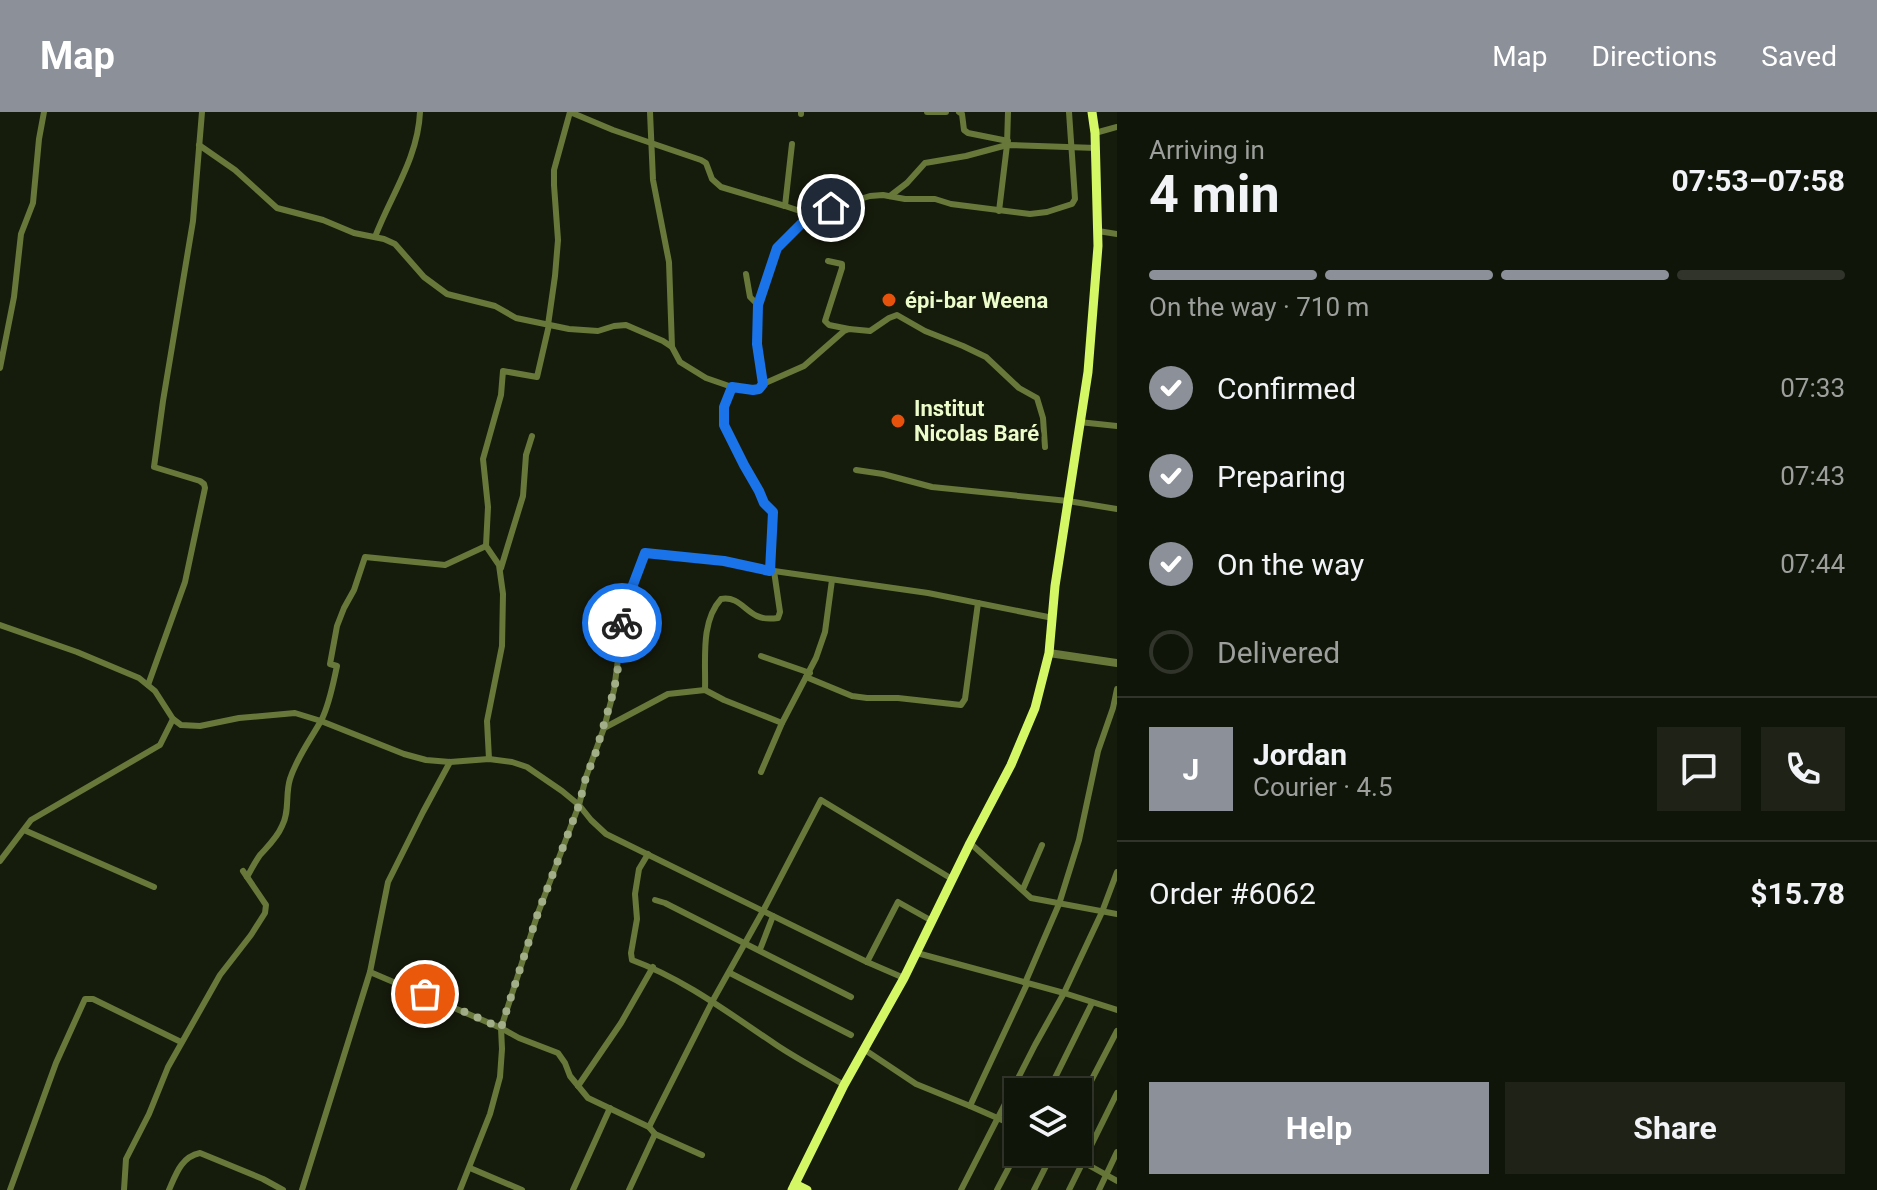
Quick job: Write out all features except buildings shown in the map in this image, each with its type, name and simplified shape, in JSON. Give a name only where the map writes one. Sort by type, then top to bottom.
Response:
[{"type":"main road","points":[[807,1190],[793,1187],[844,1085],[917,953],[1011,765],[1035,708],[1049,653],[1055,586],[1088,372],[1098,231],[1092,112]]},
{"type":"street","points":[[0,368],[14,297],[21,234],[35,195],[44,112]]},
{"type":"street","points":[[148,685],[185,582],[205,488],[200,481],[154,467],[193,221],[202,112]]},
{"type":"street","points":[[375,237],[413,150],[420,112]]},
{"type":"street","points":[[489,759],[487,721],[503,637],[503,594],[501,570],[486,546],[488,507],[483,459],[501,395],[503,371],[537,377],[548,325],[558,240],[554,170],[570,112],[701,160],[706,163],[716,185],[807,215]]},
{"type":"street","points":[[650,112],[653,180],[669,262],[672,347],[680,362],[706,378],[732,387],[759,389],[763,384],[804,366],[849,329]]},
{"type":"street","points":[[927,112],[946,112]]},
{"type":"street","points":[[959,112],[964,130],[968,133],[1008,143],[1096,148]]},
{"type":"street","points":[[999,211],[1008,143],[1008,112]]},
{"type":"street","points":[[763,384],[757,344],[758,305],[777,248],[807,215],[870,196],[935,199],[999,211],[1040,214],[1074,202],[1069,112]]},
{"type":"street","points":[[1095,133],[1117,127]]},
{"type":"street","points":[[890,196],[925,163],[966,156],[1008,143]]},
{"type":"street","points":[[785,206],[792,144]]},
{"type":"street","points":[[199,145],[235,170],[277,208],[395,244],[424,277],[447,294],[495,306],[516,318],[569,329],[598,331],[626,325],[672,347]]},
{"type":"street","points":[[1098,231],[1117,234]]},
{"type":"street","points":[[828,261],[842,264],[825,321],[829,325],[870,331],[889,318],[902,316],[925,331],[986,357],[1019,388],[1037,398],[1043,418],[1045,447]]},
{"type":"street","points":[[746,274],[752,300],[758,305]]},
{"type":"street","points":[[705,690],[707,624],[721,599],[742,604],[756,616],[778,618],[780,612],[772,571],[773,512],[764,503],[724,425],[724,407],[732,387]]},
{"type":"street","points":[[1079,422],[1117,426]]},
{"type":"street","points":[[501,570],[523,496],[526,455],[532,436]]},
{"type":"street","points":[[856,470],[932,487],[1117,509]]},
{"type":"street","points":[[124,1190],[126,1159],[168,1067],[220,975],[265,913],[266,905],[245,874],[274,840],[288,812],[286,795],[290,780],[298,757],[328,704],[337,666],[330,664],[337,626],[365,557],[445,565],[486,546]]},
{"type":"street","points":[[460,1190],[490,1114],[500,1077],[501,1028],[604,728],[614,690],[625,606],[645,553],[724,561],[772,571],[928,593],[1053,618]]},
{"type":"street","points":[[761,772],[782,723],[808,675],[825,632],[832,580]]},
{"type":"street","points":[[761,656],[852,696],[961,705],[965,699],[978,603]]},
{"type":"street","points":[[0,625],[139,678],[155,691],[173,719],[181,725],[200,726],[289,713],[321,721],[426,760],[489,759],[527,767],[579,805],[606,834],[904,978]]},
{"type":"street","points":[[1049,653],[1117,663]]},
{"type":"street","points":[[970,1106],[1059,904],[1085,820],[1098,751],[1117,689]]},
{"type":"street","points":[[604,728],[668,694],[705,690],[782,723]]},
{"type":"street","points":[[0,861],[31,820],[160,745],[173,719]]},
{"type":"street","points":[[302,1190],[370,972],[388,882],[450,762]]},
{"type":"street","points":[[649,1127],[712,1002],[821,800],[952,879]]},
{"type":"street","points":[[24,830],[154,887]]},
{"type":"street","points":[[970,843],[1031,898],[1117,914]]},
{"type":"street","points":[[1023,889],[1042,845]]},
{"type":"street","points":[[648,854],[639,869],[635,894],[637,919],[632,960],[653,967],[844,1085]]},
{"type":"street","points":[[961,1190],[1064,993],[1117,872]]},
{"type":"street","points":[[655,900],[851,997]]},
{"type":"street","points":[[867,962],[898,902],[932,921]]},
{"type":"street","points":[[761,947],[773,916]]},
{"type":"street","points":[[917,953],[1117,1010]]},
{"type":"street","points":[[578,1086],[621,1023],[653,967]]},
{"type":"street","points":[[370,972],[558,1053],[570,1076],[588,1098],[702,1155]]},
{"type":"street","points":[[730,973],[851,1035]]},
{"type":"street","points":[[10,1190],[56,1063],[85,999],[93,999],[181,1042]]},
{"type":"street","points":[[1055,1078],[1092,1003]]},
{"type":"street","points":[[1092,1079],[1117,1031]]},
{"type":"street","points":[[865,1050],[916,1084],[1004,1120]]},
{"type":"street","points":[[1092,1144],[1117,1093]]},
{"type":"street","points":[[573,1190],[610,1108]]},
{"type":"street","points":[[629,1190],[655,1134]]},
{"type":"street","points":[[1099,1190],[1117,1152]]},
{"type":"street","points":[[169,1190],[179,1166],[193,1154],[200,1153],[283,1190]]},
{"type":"street","points":[[997,1190],[1010,1166]]},
{"type":"street","points":[[1034,1190],[1046,1166]]},
{"type":"street","points":[[1069,1190],[1081,1166]]},
{"type":"street","points":[[1089,1166],[1117,1181]]},
{"type":"street","points":[[470,1168],[522,1190]]},
{"type":"way so far","points":[[425,994],[501,1028],[604,728],[619,662],[622,623]]},
{"type":"place","name":"épi-bar Weena","points":[[889,300]]},
{"type":"place","name":"Institut Nicolas Baré","points":[[898,421]]},
{"type":"route","points":[[622,623],[625,606],[645,553],[724,561],[770,571],[773,512],[764,503],[728,434],[724,425],[724,407],[732,387],[753,390],[763,384],[757,344],[757,314],[762,288],[777,248],[807,215],[831,208]]}]
